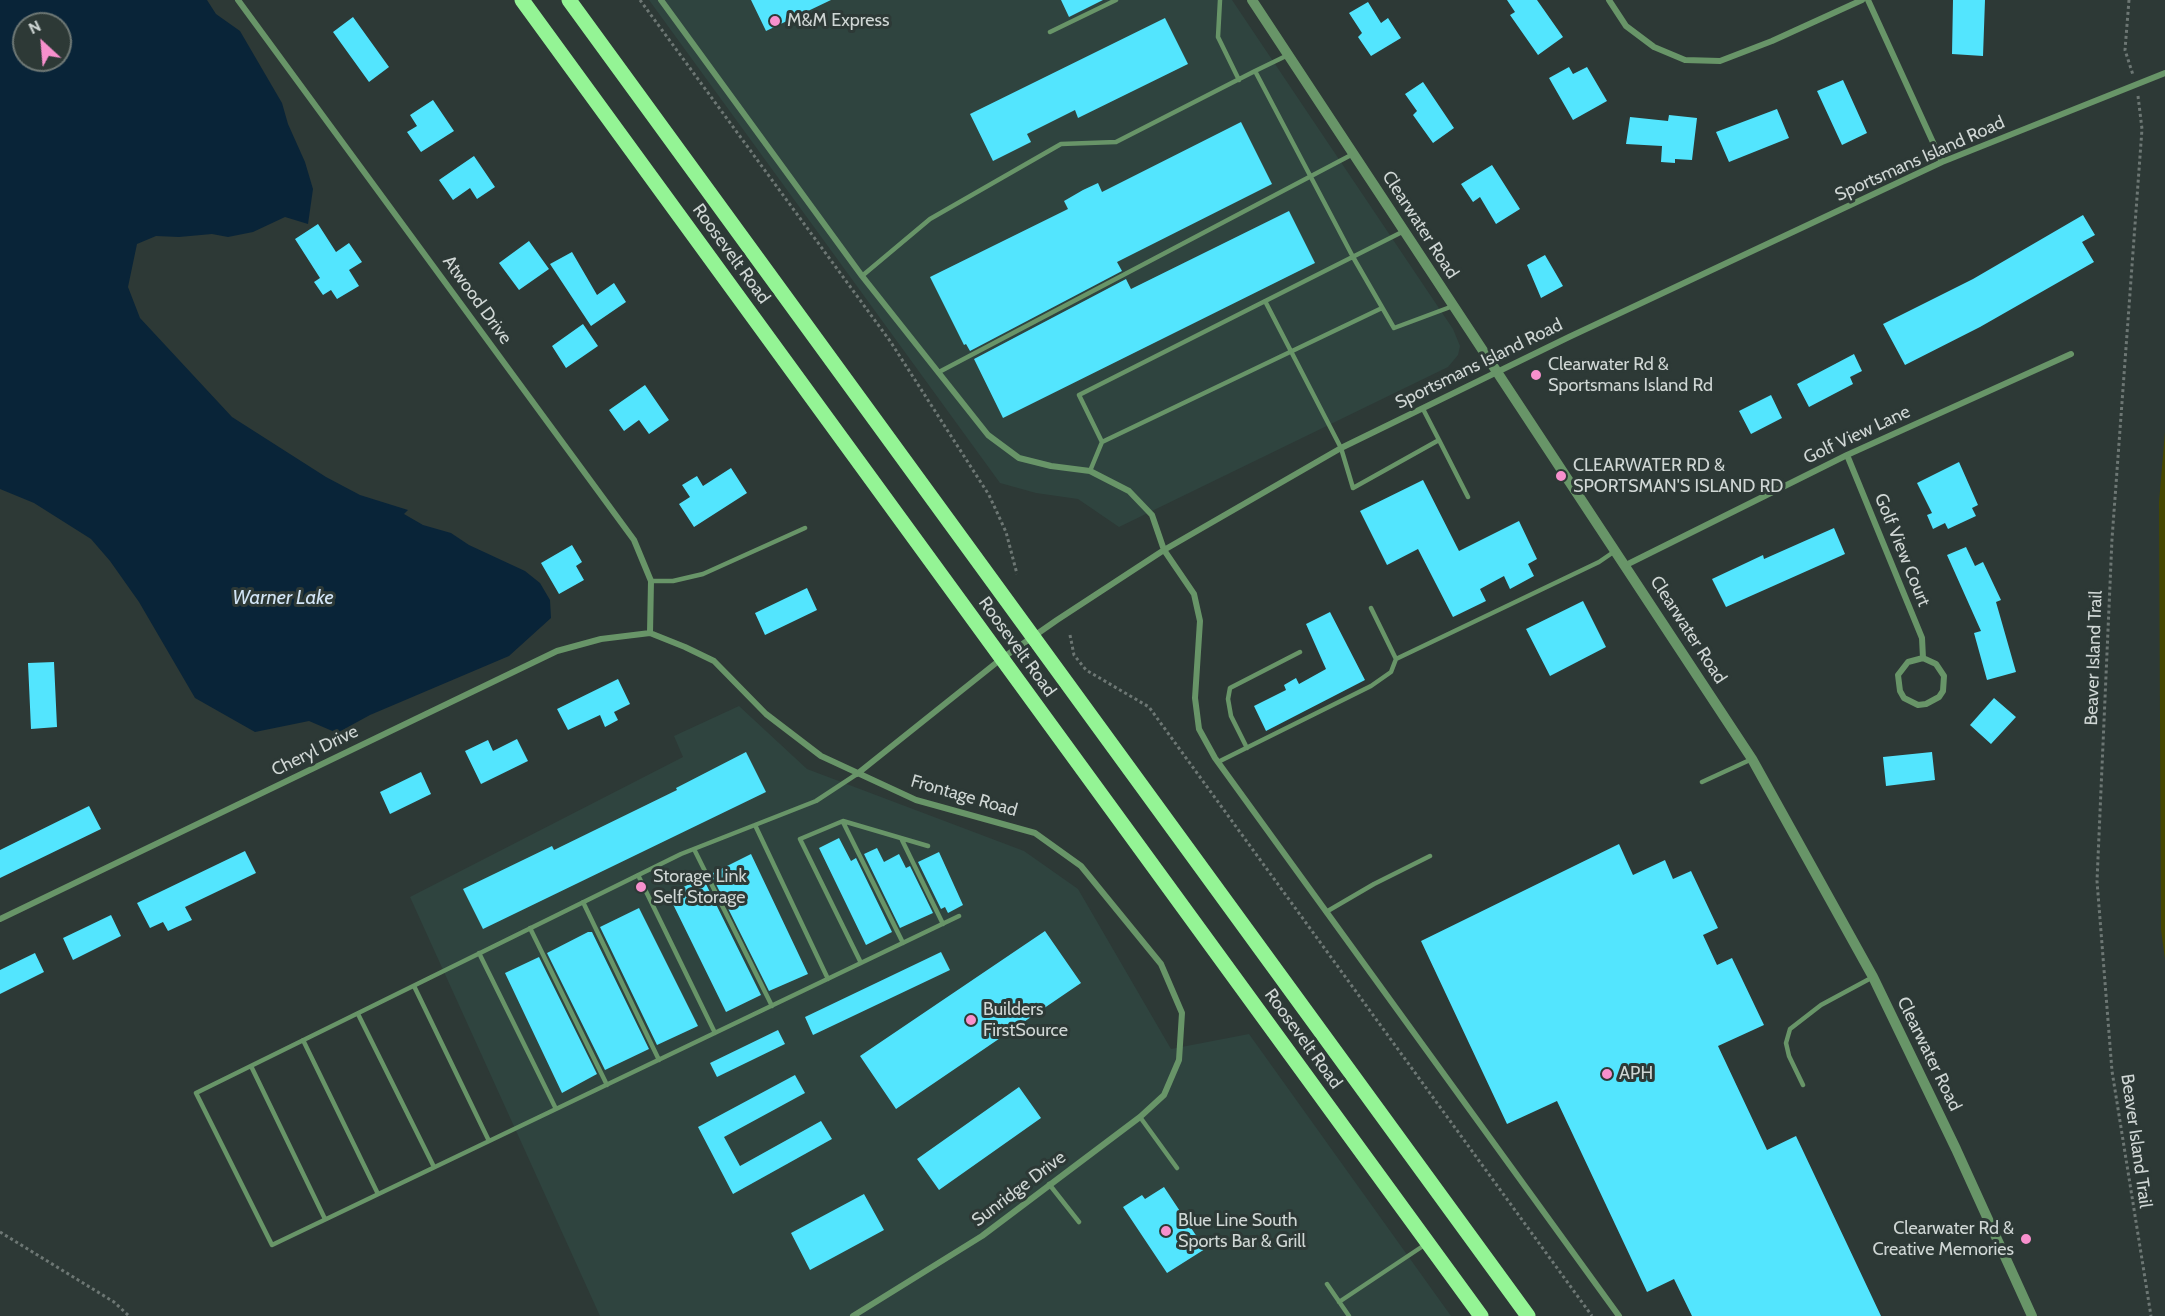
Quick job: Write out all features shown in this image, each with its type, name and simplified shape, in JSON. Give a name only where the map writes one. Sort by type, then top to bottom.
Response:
[{"type":"main road","name":"Roosevelt Road","points":[[522,0],[1481,1316]]},
{"type":"main road","name":"Roosevelt Road","points":[[569,0],[1528,1316]]},
{"type":"street","name":"Atwood Drive","points":[[238,0],[634,540],[651,581],[650,633]]},
{"type":"street","points":[[661,0],[862,276],[939,372],[964,409],[988,435],[1019,458],[1052,466],[1090,471],[1129,490],[1152,515],[1164,550],[1194,594],[1200,621],[1196,698],[1199,729],[1218,762],[1619,1316]]},
{"type":"street","name":"Clearwater Road","points":[[1252,0],[1752,759],[1873,977],[1956,1149],[2032,1316]]},
{"type":"street","points":[[1609,0],[1626,26],[1654,47],[1685,60],[1720,61],[1772,41],[1862,0]]},
{"type":"street","points":[[1868,0],[1942,162]]},
{"type":"street","name":"Sportsmans Island Road","points":[[857,774],[1001,659],[1034,636],[1164,550],[1341,448],[1497,371],[1942,162],[2165,73]]},
{"type":"street","name":"Golf View Lane","points":[[1626,565],[1847,455],[2071,354]]},
{"type":"street","name":"Golf View Court","points":[[1847,455],[1922,638],[1923,658]]},
{"type":"street","name":"Frontage Road","points":[[650,633],[714,661],[766,714],[821,756],[916,800],[1035,833],[1081,866],[1161,964],[1182,1013],[1179,1060]]},
{"type":"street","name":"Cheryl Drive","points":[[0,919],[557,651],[601,639],[650,633]]},
{"type":"street","points":[[1923,658],[1941,669],[1945,683],[1939,697],[1933,702],[1918,705],[1904,698],[1898,683],[1899,675],[1908,663],[1923,658]]},
{"type":"street","name":"Sunridge Drive","points":[[853,1316],[982,1236],[1140,1117],[1164,1095],[1179,1060]]},
{"type":"lane","points":[[1050,32],[1116,0]]},
{"type":"lane","points":[[1220,0],[1218,37],[1239,80]]},
{"type":"lane","points":[[862,276],[930,219],[1060,144],[1116,142],[1288,55]]},
{"type":"lane","points":[[1256,70],[1353,257],[1394,328],[1453,305]]},
{"type":"lane","points":[[939,372],[1353,154]]},
{"type":"lane","points":[[1102,442],[1079,395],[1404,231]]},
{"type":"lane","points":[[1265,301],[1341,448],[1353,488],[1439,440]]},
{"type":"lane","points":[[1090,471],[1102,442],[1382,308]]},
{"type":"lane","points":[[1423,409],[1468,497]]},
{"type":"lane","points":[[651,581],[673,581],[703,574],[805,528]]},
{"type":"lane","points":[[1218,762],[1371,686],[1391,672],[1396,659],[1599,562],[1616,550]]},
{"type":"lane","points":[[1371,608],[1396,659]]},
{"type":"lane","points":[[1247,748],[1231,716],[1228,699],[1230,688],[1300,652]]},
{"type":"lane","points":[[1702,782],[1752,759]]},
{"type":"lane","points":[[857,774],[816,801],[694,849],[638,875],[196,1093],[272,1245],[959,916]]},
{"type":"lane","points":[[843,821],[903,943]]},
{"type":"lane","points":[[861,963],[800,839],[843,821],[928,846]]},
{"type":"lane","points":[[755,825],[828,979]]},
{"type":"lane","points":[[901,838],[943,924]]},
{"type":"lane","points":[[694,849],[772,1006]]},
{"type":"lane","points":[[1326,912],[1374,884],[1430,856]]},
{"type":"lane","points":[[638,875],[715,1033]]},
{"type":"lane","points":[[582,902],[658,1060]]},
{"type":"lane","points":[[530,928],[607,1085]]},
{"type":"lane","points":[[479,953],[556,1109]]},
{"type":"lane","points":[[1803,1086],[1789,1056],[1786,1043],[1790,1029],[1821,1005],[1873,977]]},
{"type":"lane","points":[[414,986],[489,1141]]},
{"type":"lane","points":[[358,1014],[434,1167]]},
{"type":"lane","points":[[303,1040],[378,1194]]},
{"type":"lane","points":[[251,1066],[325,1219]]},
{"type":"lane","points":[[1140,1117],[1177,1168]]},
{"type":"lane","points":[[1049,1184],[1079,1222]]},
{"type":"lane","points":[[1339,1302],[1428,1243]]},
{"type":"lane","points":[[1327,1284],[1349,1316]]},
{"type":"path","points":[[640,0],[890,341],[989,495],[1006,532],[1017,574]]},
{"type":"path","name":"Beaver Island Trail","points":[[2129,0],[2125,50],[2136,84],[2142,129],[2112,539],[2097,882],[2112,1071],[2151,1316]]},
{"type":"path","points":[[1070,635],[1074,655],[1086,670],[1149,707],[1592,1316]]},
{"type":"path","points":[[0,1232],[114,1302],[129,1316]]},
{"type":"shaded area","points":[[649,0],[1232,0],[1453,329],[1460,346],[1458,355],[1448,367],[1119,527],[1078,499],[1036,493],[1000,483]]},
{"type":"shaded area","points":[[2165,432],[2165,959],[2161,930],[2159,502]]},
{"type":"shaded area","points":[[739,706],[807,769],[1024,851],[1078,889],[1171,1049],[1249,1034],[1451,1316],[600,1316],[410,897],[683,757],[674,736]]},
{"type":"water","name":"Warner Lake","points":[[0,0],[207,0],[216,14],[240,31],[282,103],[313,189],[308,224],[285,217],[253,232],[228,237],[212,234],[179,237],[156,236],[137,244],[128,287],[140,318],[232,417],[326,477],[360,495],[408,510],[404,514],[423,525],[451,533],[469,545],[525,571],[540,583],[550,600],[551,618],[509,656],[370,715],[337,733],[309,721],[255,732],[195,698],[139,602],[110,561],[91,539],[34,503],[0,489]]},
{"type":"building","name":"M&M Express","points":[[751,0],[831,0],[766,31]]},
{"type":"building","points":[[1061,0],[1103,0],[1069,17]]},
{"type":"building","points":[[1507,0],[1537,0],[1563,37],[1538,55],[1510,15],[1515,12]]},
{"type":"building","points":[[1953,0],[1985,0],[1983,56],[1952,54]]},
{"type":"building","points":[[1368,2],[1381,23],[1388,18],[1401,38],[1371,56],[1358,37],[1362,33],[1349,13]]},
{"type":"building","points":[[353,17],[389,67],[369,82],[333,32]]},
{"type":"building","points":[[1165,18],[1188,64],[1078,118],[1075,110],[1027,134],[1031,142],[993,161],[970,114]]},
{"type":"building","points":[[1569,67],[1573,74],[1587,67],[1607,101],[1573,120],[1549,78]]},
{"type":"building","points":[[1843,80],[1867,133],[1842,145],[1817,91]]},
{"type":"building","points":[[1423,82],[1454,128],[1433,143],[1413,115],[1417,111],[1405,94]]},
{"type":"building","points":[[433,100],[454,131],[421,152],[407,132],[417,126],[410,115]]},
{"type":"building","points":[[1777,109],[1789,138],[1729,162],[1716,132]]},
{"type":"building","points":[[1669,115],[1697,118],[1692,160],[1675,159],[1675,163],[1661,162],[1662,146],[1626,144],[1630,117],[1668,121]]},
{"type":"building","points":[[1241,122],[1272,184],[1117,262],[1122,271],[970,351],[966,344],[964,345],[930,277],[1068,209],[1064,201],[1083,190],[1098,183],[1102,192]]},
{"type":"building","points":[[474,156],[495,187],[477,199],[470,188],[453,200],[439,180]]},
{"type":"building","points":[[1492,165],[1520,209],[1496,224],[1480,197],[1473,202],[1461,184]]},
{"type":"building","points":[[1289,211],[1315,263],[1003,418],[974,359],[1126,279],[1131,289]]},
{"type":"building","points":[[2083,215],[2095,235],[2082,242],[2094,262],[1980,327],[1905,365],[1883,324],[1973,279]]},
{"type":"building","points":[[318,224],[336,252],[349,243],[362,262],[349,270],[359,286],[337,299],[331,290],[323,295],[314,282],[320,278],[295,239]]},
{"type":"building","points":[[529,241],[549,269],[519,290],[499,263]]},
{"type":"building","points":[[572,252],[597,295],[614,283],[626,302],[591,326],[550,264]]},
{"type":"building","points":[[1545,255],[1563,286],[1541,298],[1527,265]]},
{"type":"building","points":[[583,324],[598,346],[566,368],[552,346]]},
{"type":"building","points":[[1854,354],[1862,371],[1850,377],[1853,384],[1809,407],[1797,384]]},
{"type":"building","points":[[645,385],[669,420],[649,434],[639,420],[624,431],[609,410]]},
{"type":"building","points":[[1771,395],[1782,418],[1751,434],[1739,411]]},
{"type":"building","points":[[1959,462],[1978,505],[1972,508],[1976,516],[1948,529],[1945,523],[1933,529],[1927,515],[1932,513],[1917,483]]},
{"type":"building","points":[[731,468],[747,493],[694,527],[679,504],[690,497],[682,485],[697,476],[703,486]]},
{"type":"building","points":[[1423,480],[1459,551],[1519,521],[1537,559],[1528,564],[1534,576],[1510,589],[1504,576],[1480,589],[1486,601],[1453,617],[1418,549],[1387,565],[1360,511]]},
{"type":"building","points":[[1834,528],[1845,554],[1726,607],[1712,579],[1763,555],[1764,559]]},
{"type":"building","points":[[572,545],[582,562],[576,566],[584,580],[559,594],[541,563]]},
{"type":"building","points":[[1966,547],[1975,566],[1983,562],[2001,600],[1996,602],[2016,672],[1987,680],[1974,633],[1981,631],[1947,555]]},
{"type":"building","points":[[807,588],[817,610],[765,635],[755,613]]},
{"type":"building","points":[[1583,601],[1606,647],[1550,676],[1526,629]]},
{"type":"building","points":[[1330,612],[1365,680],[1266,731],[1254,706],[1286,690],[1284,685],[1296,678],[1299,684],[1326,669],[1306,624]]},
{"type":"building","points":[[54,662],[57,727],[31,729],[28,663]]},
{"type":"building","points":[[618,679],[630,704],[614,712],[618,720],[605,727],[600,715],[568,730],[557,709]]},
{"type":"building","points":[[1994,698],[2016,717],[1991,744],[1970,725]]},
{"type":"building","points":[[517,739],[528,761],[481,784],[465,751],[488,740],[493,751]]},
{"type":"building","points":[[746,752],[766,792],[483,929],[463,889],[552,846],[554,850],[677,790],[676,788]]},
{"type":"building","points":[[1932,752],[1935,780],[1886,786],[1883,757]]},
{"type":"building","points":[[421,772],[431,794],[390,814],[380,792]]},
{"type":"building","points":[[89,806],[101,829],[0,878],[0,850]]},
{"type":"building","points":[[839,838],[851,861],[856,858],[892,932],[866,945],[819,848]]},
{"type":"building","name":"APH","points":[[1619,844],[1633,875],[1665,860],[1673,879],[1691,871],[1718,928],[1703,935],[1717,965],[1732,958],[1764,1025],[1718,1046],[1767,1150],[1796,1136],[1881,1316],[1692,1316],[1674,1279],[1647,1292],[1557,1101],[1507,1124],[1421,941]]},
{"type":"building","points":[[877,848],[884,862],[899,854],[906,868],[910,866],[933,913],[900,928],[864,854]]},
{"type":"building","points":[[245,851],[256,873],[185,907],[192,920],[168,931],[163,922],[150,928],[137,903]]},
{"type":"building","points":[[939,852],[963,905],[948,913],[945,907],[941,909],[918,862]]},
{"type":"building","points":[[751,854],[808,974],[769,991],[711,874]]},
{"type":"building","points":[[703,878],[761,995],[726,1012],[668,894]]},
{"type":"building","points":[[639,908],[698,1026],[657,1045],[600,927]]},
{"type":"building","points":[[111,915],[121,936],[73,960],[63,938]]},
{"type":"building","name":"Builders FirstSource","points":[[1045,931],[1081,983],[896,1109],[860,1056]]},
{"type":"building","points":[[592,932],[649,1049],[605,1070],[547,953]]},
{"type":"building","points":[[941,952],[950,970],[813,1035],[805,1017]]},
{"type":"building","points":[[35,953],[44,972],[0,994],[0,970]]},
{"type":"building","points":[[539,957],[597,1074],[562,1093],[505,973]]},
{"type":"building","points":[[778,1030],[785,1044],[717,1077],[710,1063]]},
{"type":"building","points":[[795,1075],[805,1093],[724,1137],[740,1166],[821,1121],[832,1139],[733,1194],[698,1127]]},
{"type":"building","points":[[1019,1087],[1041,1118],[939,1190],[917,1159]]},
{"type":"building","name":"Blue Line South Sports Bar & Grill","points":[[1164,1187],[1205,1249],[1167,1273],[1123,1207],[1142,1195],[1145,1199]]},
{"type":"building","points":[[864,1194],[884,1230],[810,1270],[791,1233]]},
{"type":"place","name":"M&M Express","points":[[775,21]]},
{"type":"place","name":"Clearwater Rd & Sportsmans Island Rd","points":[[1536,375]]},
{"type":"place","name":"CLEARWATER RD & SPORTSMAN'S ISLAND RD","points":[[1561,476]]},
{"type":"place","name":"Storage Link Self Storage","points":[[641,887]]},
{"type":"place","name":"Builders FirstSource","points":[[971,1020]]},
{"type":"place","name":"APH","points":[[1607,1074]]},
{"type":"place","name":"Blue Line South Sports Bar & Grill","points":[[1166,1231]]},
{"type":"place","name":"Clearwater Rd & Creative Memories","points":[[2026,1239]]}]
